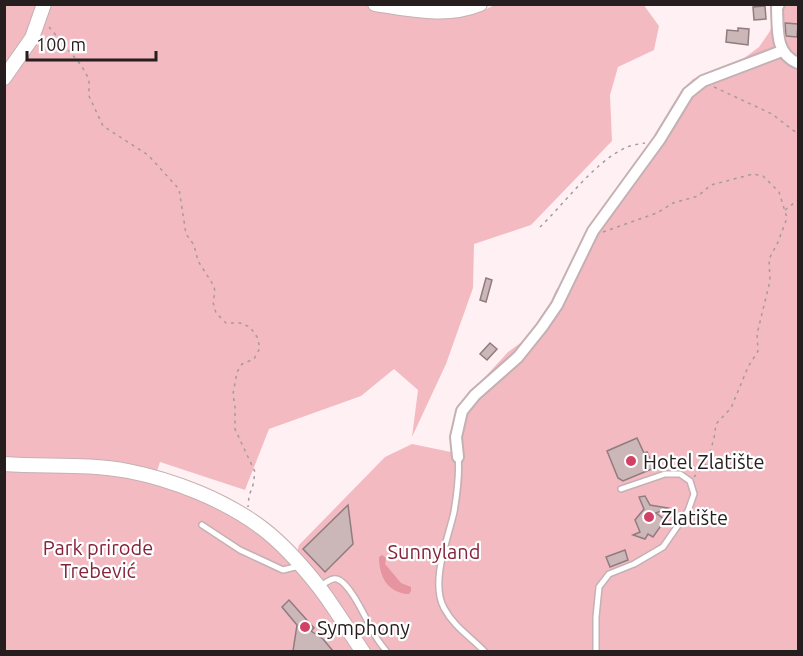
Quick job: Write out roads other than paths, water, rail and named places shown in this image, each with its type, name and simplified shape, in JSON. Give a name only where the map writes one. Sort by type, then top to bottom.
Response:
[{"type":"main road","points":[[375,4],[443,12],[467,9],[480,4]]},
{"type":"main road","points":[[4,78],[24,52],[42,11]]},
{"type":"main road","points":[[4,464],[82,466],[128,471],[191,490],[234,510],[264,529],[301,566],[319,587],[363,651]]},
{"type":"street","points":[[780,4],[777,8],[778,37],[782,51],[790,60],[798,63]]},
{"type":"street","points":[[458,457],[456,437],[462,411],[475,395],[518,357],[542,327],[557,305],[593,231],[660,139],[688,93],[703,81],[782,51]]},
{"type":"lane","points":[[458,457],[458,485],[442,554],[439,578],[443,606],[456,626],[486,651]]},
{"type":"lane","points":[[596,651],[599,587],[609,574],[634,564],[663,547],[688,511],[694,494],[690,481],[680,474],[665,474],[621,489]]},
{"type":"lane","points":[[202,525],[240,550],[283,570],[301,566]]},
{"type":"lane","points":[[319,587],[334,578],[345,585],[359,605],[376,638],[387,651]]},
{"type":"place","name":"Hotel Zlatište","points":[[631,461]]},
{"type":"place","name":"Zlatište","points":[[649,517]]},
{"type":"place","name":"Symphony","points":[[305,627]]},
{"type":"park label","name":"Sunnyland","points":[[434,551]]},
{"type":"park label","name":"Park prirode Trebević","points":[[98,558]]}]
